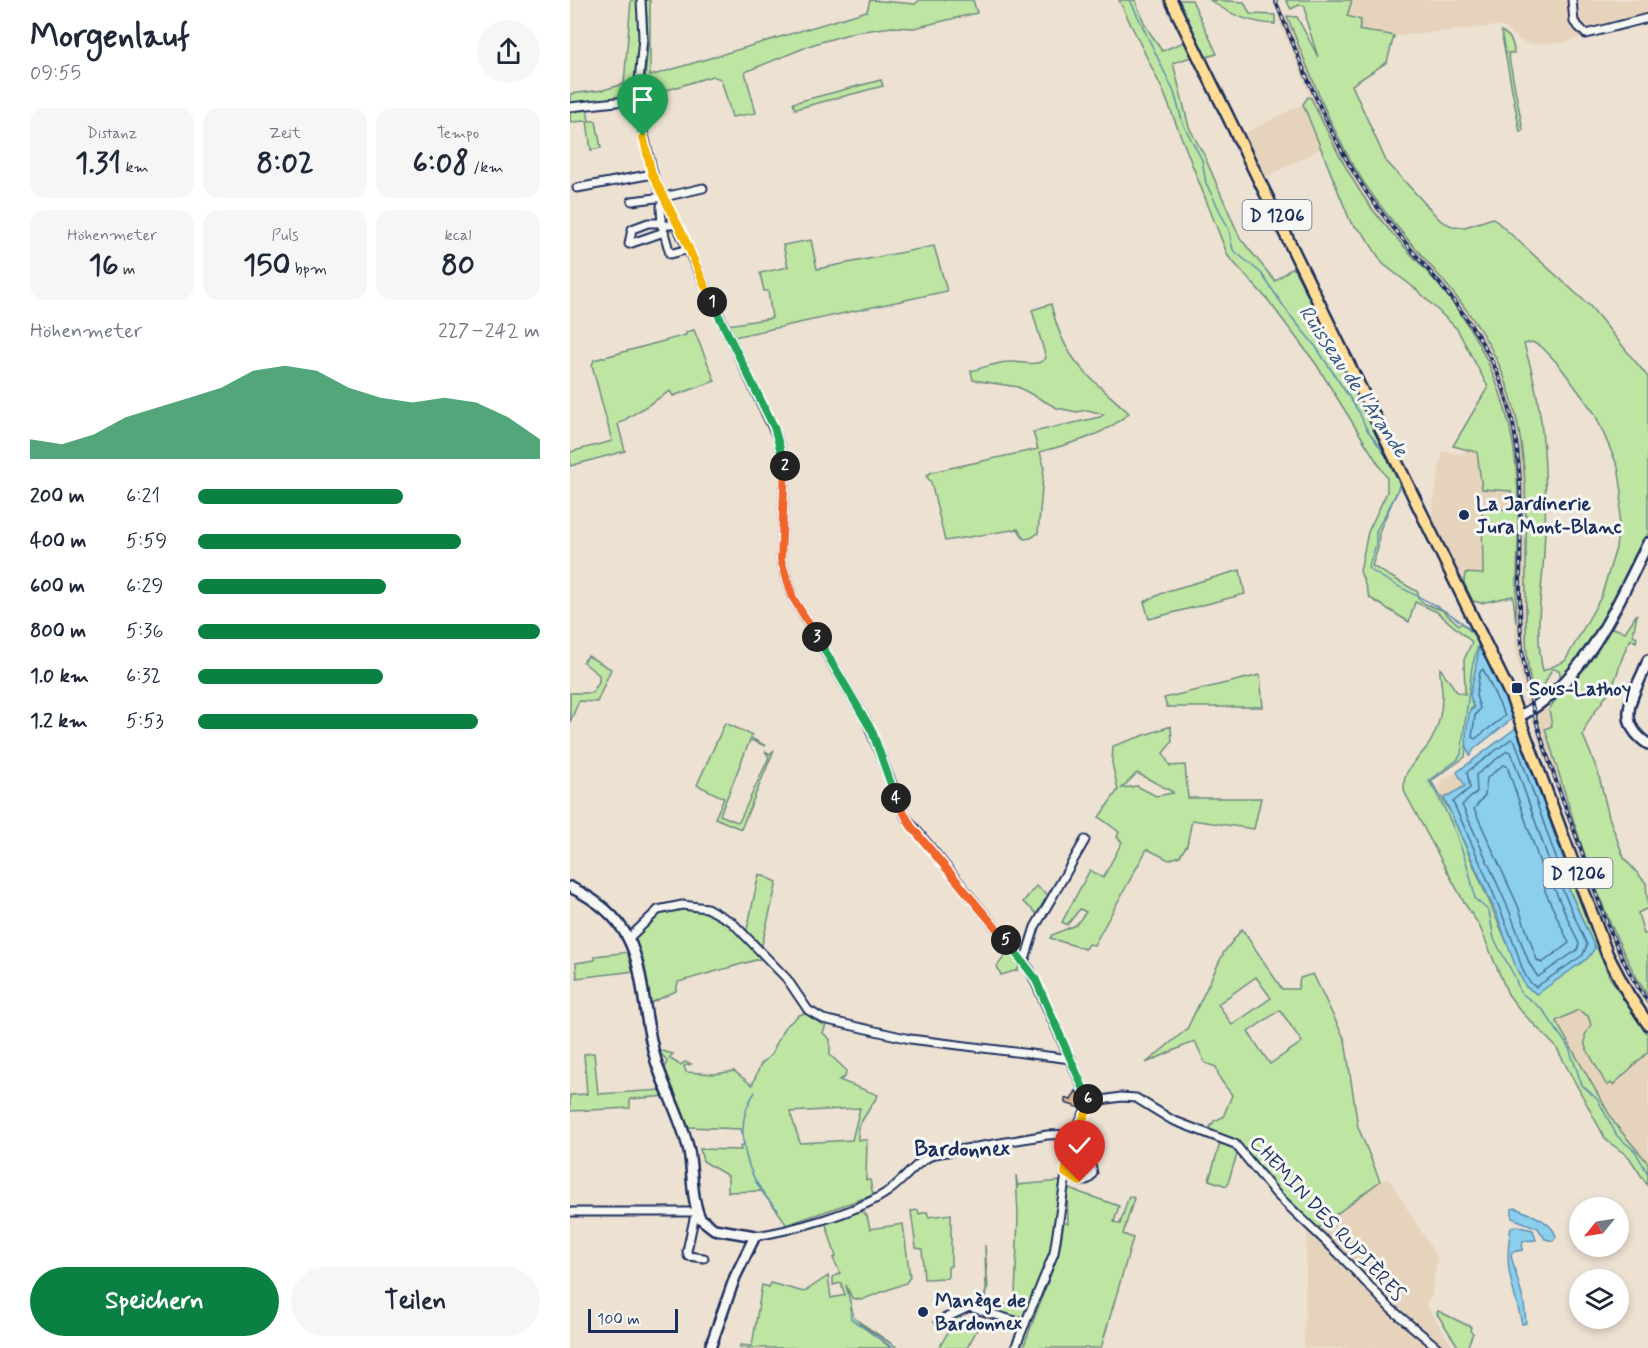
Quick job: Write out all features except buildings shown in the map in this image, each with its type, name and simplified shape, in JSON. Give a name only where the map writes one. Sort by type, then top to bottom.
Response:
[{"type":"main road","name":"D 1206","points":[[1171,0],[1521,717],[1607,954],[1628,994],[1648,1024]]},
{"type":"street","points":[[641,0],[643,37],[637,105],[652,174],[689,249],[707,293],[774,427],[782,451],[785,477],[780,552],[786,582],[793,598],[867,722],[905,816],[1024,962],[1041,991],[1089,1102],[1073,1134],[1065,1173],[1058,1242],[1015,1348]]},
{"type":"street","points":[[1572,0],[1574,22],[1584,34],[1648,18]]},
{"type":"street","points":[[570,106],[626,101],[637,105]]},
{"type":"street","points":[[577,188],[652,174]]},
{"type":"street","points":[[632,201],[664,197],[703,188]]},
{"type":"street","points":[[664,197],[661,206],[662,227],[670,254],[689,249]]},
{"type":"street","points":[[662,227],[677,224]]},
{"type":"street","points":[[1521,717],[1553,693],[1587,656],[1648,543]]},
{"type":"street","points":[[1648,660],[1629,705],[1627,716],[1633,731],[1648,744]]},
{"type":"street","points":[[1024,962],[1035,927],[1085,840]]},
{"type":"street","points":[[570,887],[610,912],[629,938],[639,970],[656,1061],[688,1149],[698,1213],[705,1223],[714,1229],[755,1236],[828,1217],[875,1200],[894,1188],[922,1161],[935,1154],[1047,1135],[1073,1134]]},
{"type":"street","points":[[629,938],[658,910],[682,905],[701,906],[716,911],[732,922],[787,979],[808,1010],[823,1019],[910,1039],[1071,1059]]},
{"type":"street","name":"CHEMIN DES RUPIÈRES","points":[[1089,1102],[1121,1097],[1142,1100],[1172,1120],[1235,1144],[1277,1195],[1340,1254],[1391,1310],[1438,1348]]},
{"type":"street","points":[[1065,1173],[1080,1182],[1086,1181],[1093,1173],[1090,1161],[1073,1134]]},
{"type":"street","points":[[570,1212],[698,1213]]},
{"type":"street","points":[[698,1213],[694,1219],[687,1251],[688,1256],[704,1258]]},
{"type":"street","points":[[710,1348],[735,1277],[755,1236]]},
{"type":"street","points":[[939,1321],[969,1307],[1025,1324]]},
{"type":"shaded area","points":[[1352,0],[1648,0],[1648,15],[1562,43],[1530,44],[1521,41],[1503,27],[1497,26],[1394,36],[1378,30],[1368,33],[1359,30],[1347,17]]},
{"type":"shaded area","points":[[1277,16],[1287,16],[1331,120],[1375,199],[1463,304],[1492,350],[1515,407],[1525,463],[1526,627],[1529,667],[1536,702],[1527,709],[1515,646],[1517,481],[1510,427],[1482,351],[1465,322],[1443,290],[1367,202],[1340,156],[1311,98]]},
{"type":"shaded area","points":[[1303,104],[1320,149],[1264,178],[1243,134]]},
{"type":"shaded area","points":[[1467,449],[1477,452],[1511,491],[1512,510],[1482,509],[1483,574],[1465,573],[1464,583],[1431,519],[1442,452],[1461,454]]},
{"type":"shaded area","points":[[1546,705],[1552,726],[1545,730],[1588,859],[1621,947],[1648,996],[1648,1009],[1610,941],[1530,716]]},
{"type":"shaded area","points":[[1457,772],[1465,786],[1444,798],[1438,788],[1443,785],[1441,781]]},
{"type":"shaded area","points":[[1578,1010],[1584,1012],[1590,1019],[1590,1028],[1614,1085],[1648,1052],[1648,1163],[1615,1124],[1556,1021]]},
{"type":"shaded area","points":[[1389,1179],[1437,1257],[1432,1295],[1425,1304],[1454,1348],[1304,1348],[1307,1231],[1317,1229],[1380,1181]]},
{"type":"green space","points":[[631,0],[637,0],[641,33],[636,86],[621,97],[570,103],[570,94],[603,90],[624,84]]},
{"type":"green space","points":[[646,0],[650,0],[650,76],[867,11],[870,0],[915,4],[920,0],[973,0],[977,13],[914,28],[892,27],[856,32],[814,44],[745,72],[756,113],[732,117],[721,79],[712,76],[661,92],[644,87],[648,47]]},
{"type":"green space","points":[[1119,0],[1135,0],[1145,25],[1162,51],[1184,42],[1191,57],[1173,63],[1189,127],[1204,155],[1240,238],[1275,281],[1293,267],[1401,482],[1379,532],[1378,548],[1372,566],[1418,592],[1418,598],[1425,604],[1442,610],[1459,625],[1462,623],[1480,641],[1471,703],[1474,706],[1470,710],[1465,757],[1431,781],[1451,813],[1526,987],[1595,948],[1566,882],[1571,880],[1609,976],[1648,1035],[1648,1052],[1613,1085],[1611,1083],[1607,1086],[1585,1046],[1585,1035],[1591,1025],[1588,1016],[1578,1010],[1556,1021],[1615,1124],[1648,1163],[1648,1186],[1629,1157],[1606,1140],[1556,1047],[1520,1010],[1508,994],[1479,925],[1465,904],[1405,793],[1405,777],[1429,744],[1438,722],[1442,693],[1440,668],[1457,692],[1465,694],[1464,660],[1472,642],[1437,612],[1415,602],[1409,622],[1370,598],[1360,571],[1368,532],[1387,492],[1387,478],[1316,364],[1268,300],[1228,256],[1164,93]]},
{"type":"green space","points":[[1179,0],[1192,0],[1217,54],[1206,57]]},
{"type":"green space","points":[[1210,0],[1244,2],[1250,14],[1275,15],[1275,24],[1241,17]]},
{"type":"green space","points":[[1286,0],[1352,0],[1347,16],[1361,20],[1359,30],[1394,36],[1387,62],[1352,85],[1386,161],[1441,221],[1452,226],[1465,227],[1493,218],[1590,306],[1648,377],[1648,533],[1598,631],[1561,678],[1559,670],[1552,669],[1544,685],[1544,696],[1536,702],[1527,653],[1526,518],[1523,462],[1514,406],[1505,379],[1480,329],[1447,285],[1376,200],[1349,157],[1326,111],[1287,16],[1297,17],[1318,57],[1307,23],[1305,6],[1299,5],[1291,9]],"holes":[[[1532,342],[1542,347],[1559,365],[1595,414],[1618,467],[1622,492],[1616,548],[1601,597],[1565,661],[1543,671],[1539,642],[1539,612],[1545,526],[1544,447],[1537,396],[1524,344]]]},
{"type":"green space","points":[[1501,31],[1510,40],[1514,49],[1514,53],[1508,53],[1523,130],[1520,132]]},
{"type":"green space","points":[[881,80],[883,86],[795,109],[793,103]]},
{"type":"green space","points":[[1308,97],[1311,98],[1359,190],[1385,225],[1452,302],[1480,346],[1494,377],[1512,435],[1516,462],[1518,516],[1516,623],[1513,596],[1481,603],[1473,601],[1464,583],[1465,573],[1483,574],[1482,509],[1512,509],[1511,491],[1482,489],[1477,452],[1453,446],[1488,387],[1457,329],[1417,290],[1383,264],[1364,234],[1351,223],[1303,104]]},
{"type":"green space","points":[[587,108],[589,121],[596,121],[601,148],[591,150],[587,121],[570,122],[570,110]]},
{"type":"green space","points":[[811,240],[817,269],[934,246],[947,291],[734,337],[727,325],[772,318],[768,291],[764,291],[760,273],[788,267],[783,245]]},
{"type":"green space","points":[[1051,304],[1056,324],[1071,354],[1090,377],[1129,413],[1098,433],[1040,452],[1044,466],[1038,533],[1031,538],[1024,539],[1018,529],[945,541],[931,482],[926,476],[932,472],[1038,449],[1033,432],[1100,417],[1104,414],[1087,410],[1077,412],[1057,408],[1018,387],[973,380],[971,371],[1004,362],[1038,363],[1046,358],[1032,310]]},
{"type":"green space","points":[[694,330],[715,381],[673,396],[670,391],[618,424],[625,451],[570,466],[570,452],[612,441],[592,365],[594,360],[686,335],[686,332]]},
{"type":"green space","points":[[1240,570],[1245,594],[1149,619],[1144,602],[1167,591]]},
{"type":"green space","points":[[1637,614],[1633,635],[1637,637],[1636,642],[1631,639],[1628,644],[1614,682],[1589,721],[1583,735],[1598,772],[1609,817],[1624,858],[1646,883],[1648,908],[1638,913],[1644,934],[1648,934],[1648,996],[1615,935],[1601,901],[1545,729],[1552,726],[1549,710],[1553,703],[1589,660],[1609,627],[1625,632]]},
{"type":"green space","points":[[588,656],[611,669],[597,702],[579,701],[570,722],[570,693],[592,693],[599,682],[599,675],[583,662]]},
{"type":"green space","points":[[1260,675],[1263,707],[1167,707],[1164,698]]},
{"type":"green space","points":[[725,723],[752,735],[751,738],[766,746],[750,740],[720,815],[737,822],[740,820],[769,757],[765,751],[770,754],[774,750],[741,829],[715,818],[724,798],[697,785]]},
{"type":"green space","points":[[1171,726],[1172,742],[1163,753],[1170,766],[1185,765],[1188,798],[1261,798],[1254,829],[1192,820],[1187,845],[1180,856],[1169,860],[1147,849],[1094,945],[1088,944],[1085,949],[1050,938],[1076,925],[1086,912],[1080,909],[1067,925],[1062,922],[1090,870],[1103,878],[1122,842],[1117,837],[1119,832],[1099,817],[1118,790],[1112,763],[1113,746]],"holes":[[[1137,773],[1173,792],[1156,796],[1137,786],[1122,788]]]},
{"type":"green space","points":[[759,874],[777,882],[761,949],[746,934]]},
{"type":"green space","points":[[1036,886],[1051,897],[1040,916],[1023,902]]},
{"type":"green space","points":[[670,908],[707,909],[728,922],[763,958],[678,982],[676,991],[651,1003],[636,938],[654,915]]},
{"type":"green space","points":[[1242,929],[1282,989],[1298,989],[1300,978],[1313,974],[1345,1040],[1358,1127],[1380,1181],[1317,1229],[1288,1203],[1242,1146],[1208,1130],[1214,1121],[1223,1117],[1232,1095],[1220,1079],[1216,1067],[1205,1063],[1195,1041],[1146,1063],[1187,1029],[1224,952]],"holes":[[[1256,977],[1271,998],[1232,1025],[1218,1004]],[[1280,1010],[1302,1042],[1270,1064],[1248,1032]]]},
{"type":"green space","points":[[1010,950],[1020,961],[1018,970],[1001,975],[997,966]]},
{"type":"green space","points":[[630,952],[635,971],[577,978],[576,963],[595,960],[595,956]]},
{"type":"green space","points":[[807,1013],[827,1022],[823,1033],[830,1039],[830,1055],[846,1070],[845,1077],[839,1080],[878,1095],[858,1127],[858,1140],[867,1140],[866,1180],[870,1180],[873,1195],[786,1225],[762,1191],[728,1192],[728,1176],[703,1161],[700,1149],[741,1150],[740,1146],[744,1145],[741,1129],[687,1127],[665,1069],[667,1061],[658,1050],[673,1054],[669,1058],[680,1065],[685,1062],[691,1064],[684,1066],[686,1072],[715,1074],[734,1071],[752,1085],[761,1064],[771,1055],[784,1028],[799,1015]],"holes":[[[860,1108],[852,1140],[800,1143],[790,1112]]]},
{"type":"green space","points":[[594,1053],[598,1094],[663,1090],[667,1096],[630,1099],[630,1108],[570,1111],[570,1095],[587,1094],[584,1054]]},
{"type":"green space","points":[[1221,1140],[1238,1151],[1227,1186],[1209,1180]]},
{"type":"green space","points":[[1016,1175],[1018,1189],[1018,1185],[1060,1181],[1052,1245],[1025,1317],[1021,1319],[980,1306],[986,1291],[985,1245],[988,1289],[984,1302],[993,1306],[1001,1306],[1009,1303],[1015,1296],[1018,1215]]},
{"type":"green space","points":[[1067,1188],[1119,1206],[1114,1222],[1120,1224],[1129,1196],[1134,1198],[1123,1234],[1133,1238],[1101,1348],[1023,1348],[1059,1252],[1064,1222],[1068,1224]]},
{"type":"green space","points":[[860,1210],[867,1216],[870,1229],[903,1224],[910,1277],[906,1283],[861,1300],[852,1298],[846,1285],[854,1318],[898,1348],[858,1323],[891,1348],[740,1348],[740,1345],[752,1346],[762,1285],[769,1287],[770,1283],[804,1292],[828,1276],[831,1298],[845,1295],[841,1283],[833,1285],[833,1277],[840,1273],[833,1258],[836,1257],[825,1221]]},
{"type":"green space","points":[[918,1210],[919,1214],[927,1212],[929,1217],[951,1214],[951,1266],[948,1267],[948,1278],[924,1279],[922,1249],[916,1248],[911,1211]]},
{"type":"green space","points":[[1438,1311],[1471,1327],[1470,1331],[1473,1333],[1467,1348],[1459,1348],[1437,1314]]},
{"type":"green space","points":[[957,1316],[979,1326],[967,1348],[939,1348]]},
{"type":"water","points":[[1480,645],[1512,719],[1474,749],[1470,756],[1466,733],[1470,710],[1474,709],[1470,695]]},
{"type":"water","points":[[1516,728],[1571,880],[1566,883],[1595,948],[1588,958],[1537,994],[1526,987],[1516,968],[1497,915],[1444,798],[1465,786],[1457,772]]},
{"type":"water","points":[[1515,1208],[1545,1222],[1554,1231],[1556,1237],[1553,1241],[1545,1239],[1538,1228],[1512,1218],[1512,1209]]},
{"type":"water","points":[[1515,1226],[1533,1230],[1536,1240],[1523,1241],[1522,1250],[1512,1252],[1511,1256],[1524,1303],[1526,1323],[1522,1324],[1512,1287],[1508,1255],[1511,1228]]},
{"type":"waterway","name":"Ruisseau de l'Arande","points":[[1130,0],[1174,92],[1183,124],[1202,160],[1206,183],[1229,230],[1233,250],[1261,273],[1289,314],[1316,347],[1359,412],[1366,428],[1394,467]]},
{"type":"waterway","name":"Ruisseau de l'Arande","points":[[1400,479],[1398,491],[1376,531],[1376,545],[1368,568],[1444,610],[1470,630],[1479,642],[1472,667],[1461,754],[1457,760],[1429,781],[1458,838],[1475,899],[1489,911],[1494,939],[1515,977],[1520,992],[1543,1010],[1569,1048],[1582,1085],[1598,1100],[1617,1136],[1635,1151],[1648,1174]]},
{"type":"waterway","points":[[755,1092],[744,1122],[745,1154],[758,1184],[778,1210]]},
{"type":"waterway","points":[[850,1308],[851,1319],[893,1348]]},
{"type":"railway","points":[[1275,0],[1316,99],[1353,171],[1385,217],[1443,287],[1478,335],[1504,390],[1512,420],[1520,481],[1521,636],[1528,689],[1550,765],[1607,924],[1625,964],[1648,1002]]},
{"type":"place","name":"La Jardinerie Jura Mont-Blanc","points":[[1464,515]]},
{"type":"place","name":"Sous-Lathoy","points":[[1517,688]]},
{"type":"place","name":"Manège de Bardonnex","points":[[923,1312]]},
{"type":"district","name":"Bardonnex","points":[[962,1148]]},
{"type":"route","points":[[643,136],[652,174],[681,230],[707,293],[774,427],[782,451],[785,477],[780,552],[786,582],[793,598],[867,722],[905,816],[1035,978],[1088,1096],[1088,1110],[1078,1124],[1071,1141],[1065,1173],[1080,1182]]}]
